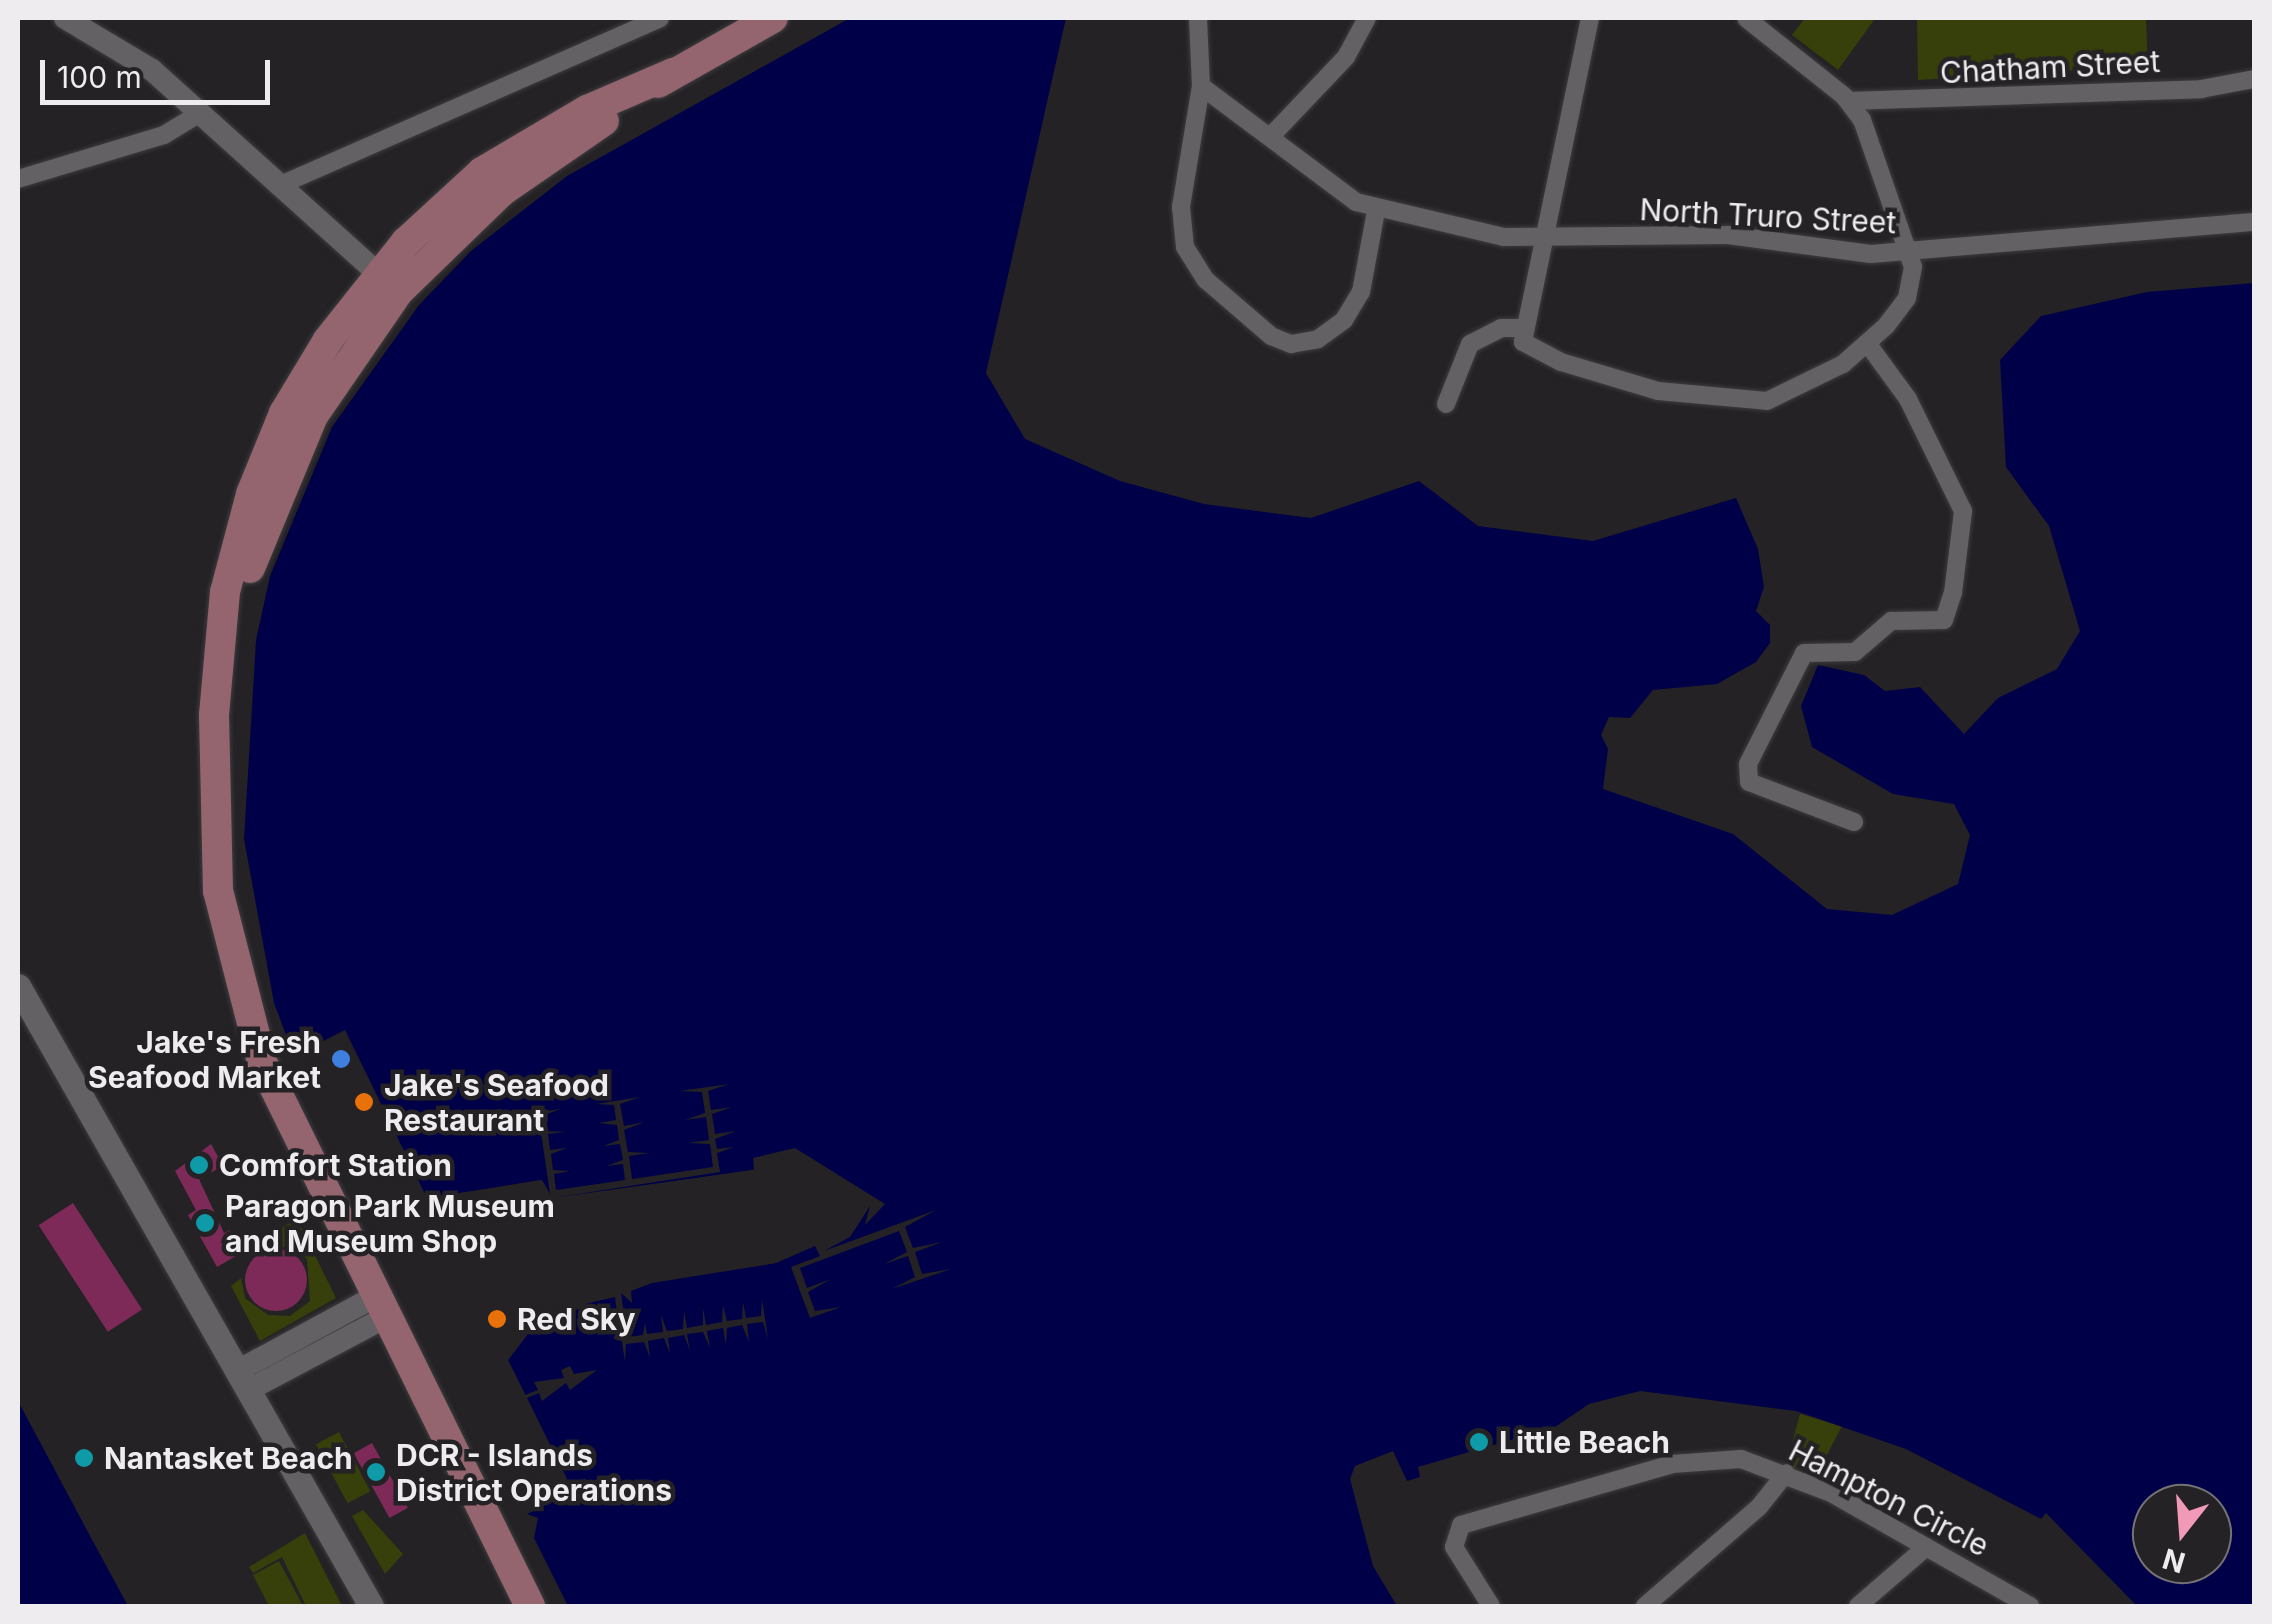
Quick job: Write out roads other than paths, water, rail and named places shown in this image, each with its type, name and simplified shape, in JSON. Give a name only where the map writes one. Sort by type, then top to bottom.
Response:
[{"type":"main road","points":[[530,1606],[266,1073],[236,976],[212,818],[222,656],[290,462],[388,282],[482,172],[587,110],[673,73],[773,18]]},
{"type":"main road","points":[[18,986],[246,1378],[371,1606]]},
{"type":"street","points":[[65,18],[127,52],[200,112],[388,282]]},
{"type":"street","points":[[278,186],[660,18]]},
{"type":"street","points":[[1198,18],[1201,86],[1182,207],[1185,246],[1206,280],[1271,336],[1291,344],[1318,339],[1344,320],[1361,292],[1376,211]]},
{"type":"street","points":[[1271,136],[1346,57],[1367,18]]},
{"type":"street","points":[[1590,18],[1550,238],[1521,328],[1523,342],[1560,362],[1658,391],[1754,401],[1823,376],[1867,344],[1906,298],[1913,267],[1871,140],[1848,101],[1746,18]]},
{"type":"street","name":"Chatham Street","points":[[1848,101],[2201,89],[2254,79]]},
{"type":"street","name":"North Truro Street","points":[[1201,86],[1376,211],[1460,231],[1550,238],[1728,236],[1842,254],[2254,222]]},
{"type":"street","points":[[18,179],[164,135],[200,112]]},
{"type":"street","points":[[1446,404],[1470,344],[1500,328],[1521,328]]},
{"type":"street","points":[[1854,822],[1750,782],[1758,744],[1804,653],[1849,652],[1882,623],[1944,620],[1963,510],[1908,400],[1867,344]]},
{"type":"street","points":[[246,1378],[381,1306]]},
{"type":"street","name":"Hampton Circle","points":[[1490,1606],[1454,1547],[1452,1536],[1473,1519],[1672,1464],[1741,1458],[1786,1472],[2030,1606]]},
{"type":"street","points":[[1645,1606],[1759,1508],[1786,1472]]},
{"type":"street","points":[[1858,1606],[1926,1547]]},
{"type":"place","name":"Jake's Fresh Seafood Market","points":[[341,1059]]},
{"type":"place","name":"Jake's Seafood Restaurant","points":[[364,1102]]},
{"type":"place","name":"Comfort Station","points":[[199,1165]]},
{"type":"place","name":"Paragon Park Museum and Museum Shop","points":[[205,1223]]},
{"type":"place","name":"Red Sky","points":[[497,1319]]},
{"type":"place","name":"Little Beach","points":[[1479,1442]]},
{"type":"place","name":"Nantasket Beach","points":[[84,1458]]},
{"type":"place","name":"DCR - Islands District Operations","points":[[376,1472]]}]
